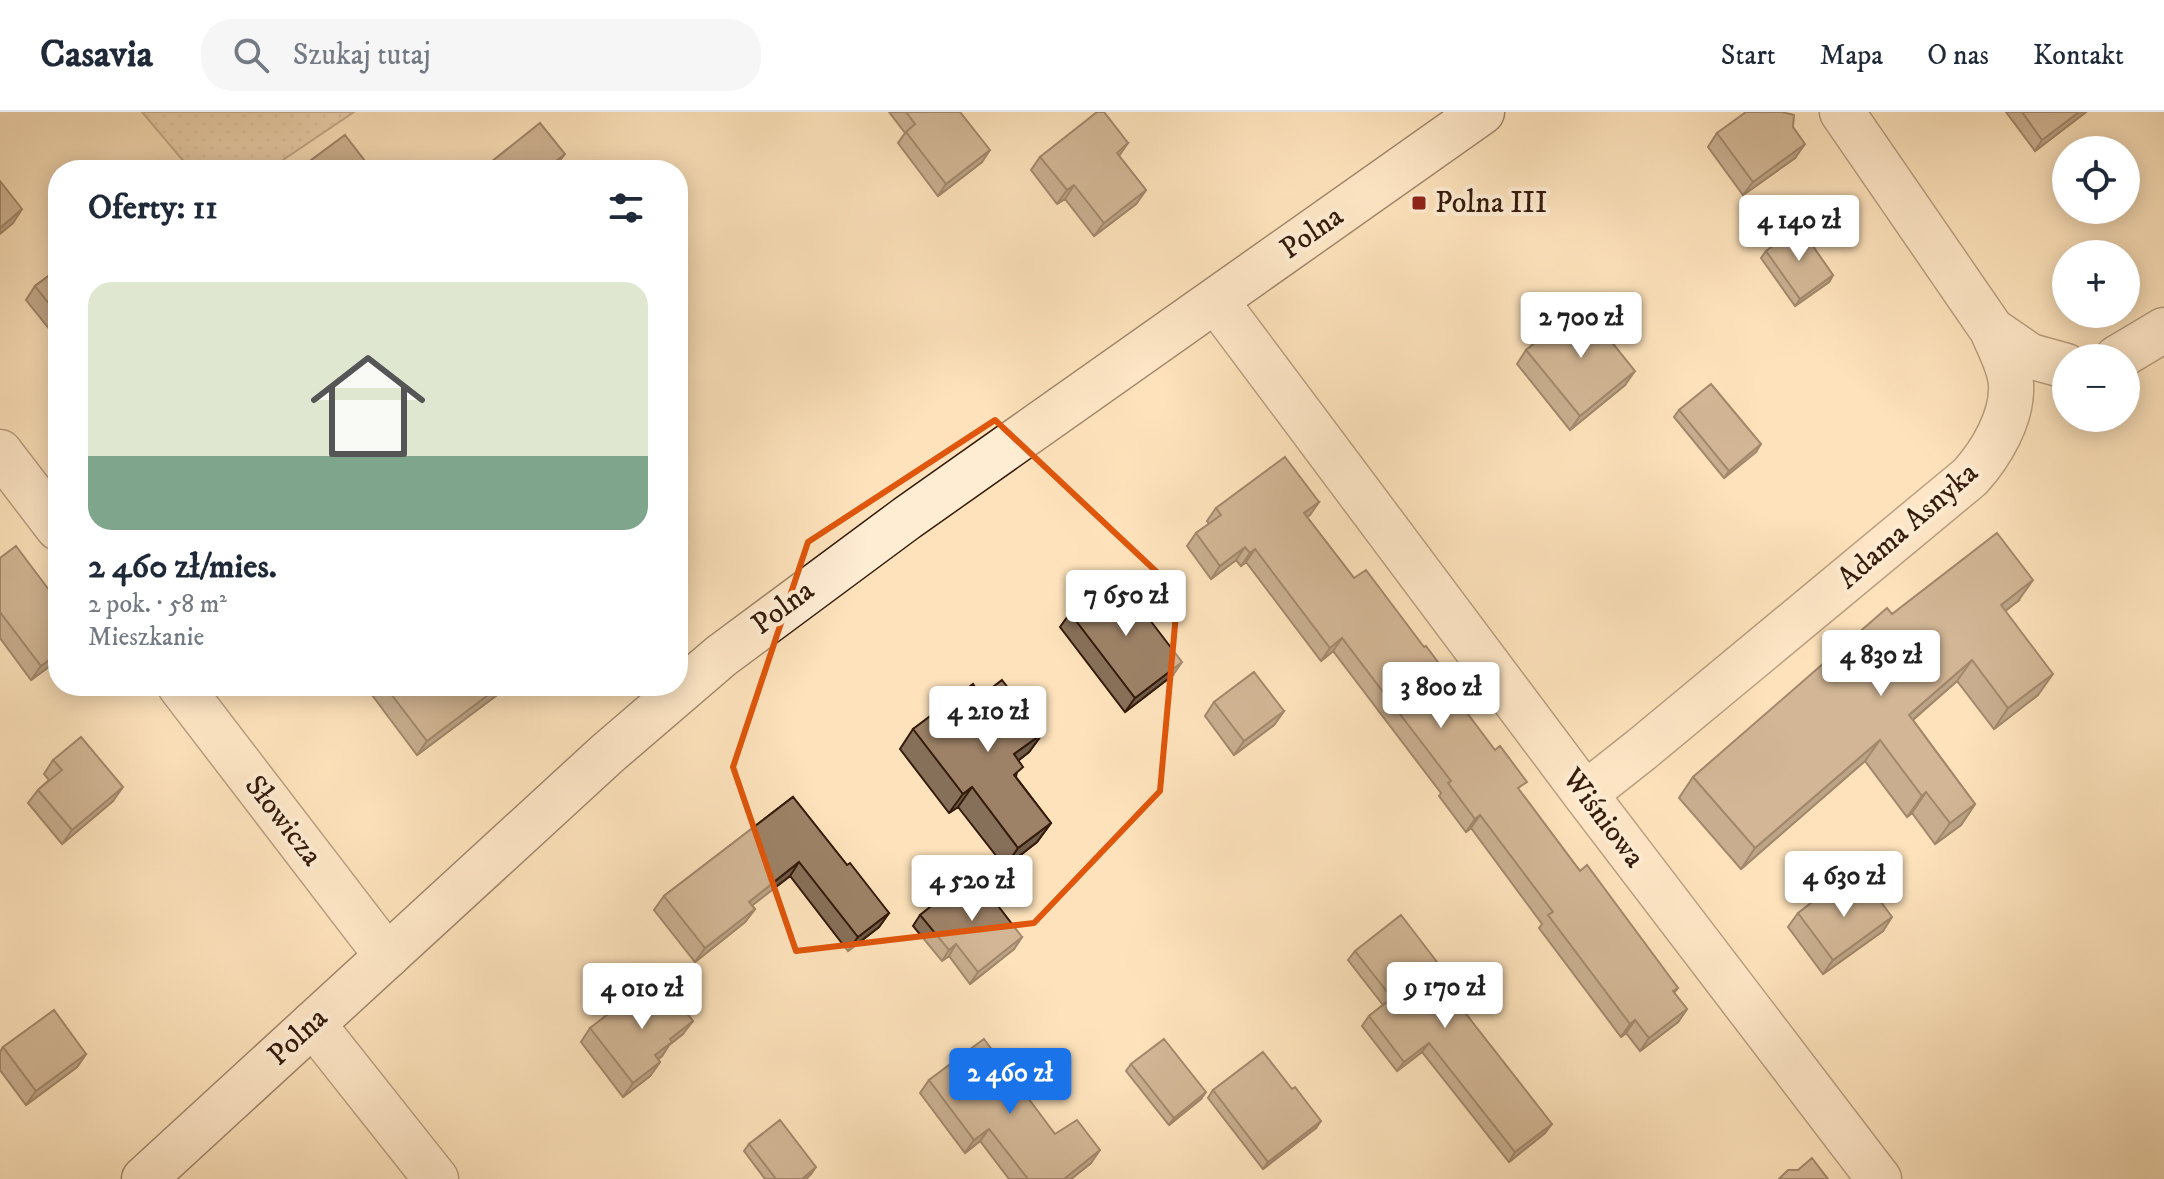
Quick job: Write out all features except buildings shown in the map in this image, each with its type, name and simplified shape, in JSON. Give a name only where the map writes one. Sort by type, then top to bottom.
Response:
[{"type":"street","name":"Polna","points":[[688,684],[721,656],[907,518],[1482,112]]},
{"type":"street","points":[[1842,112],[1992,330],[2030,356],[2052,362]]},
{"type":"street","name":"Wiśniowa","points":[[1216,301],[1585,794],[1879,1179]]},
{"type":"street","name":"Adama Asnyka","points":[[1585,794],[1931,510],[1982,464],[2003,424],[2011,384],[2006,362],[1992,330]]},
{"type":"street","points":[[2140,344],[2164,330]]},
{"type":"street","points":[[0,452],[48,515]]},
{"type":"street","name":"Słowicza","points":[[188,696],[387,956]]},
{"type":"street","name":"Polna","points":[[144,1179],[597,763],[675,696]]},
{"type":"street","points":[[313,1024],[436,1179]]},
{"type":"highlighted area","points":[[995,420],[1178,592],[1160,791],[1034,923],[796,951],[733,767],[808,542]]},
{"type":"shaded area","points":[[142,112],[354,112],[283,160],[183,160]]},
{"type":"place","name":"Polna III","points":[[1419,203]]}]
